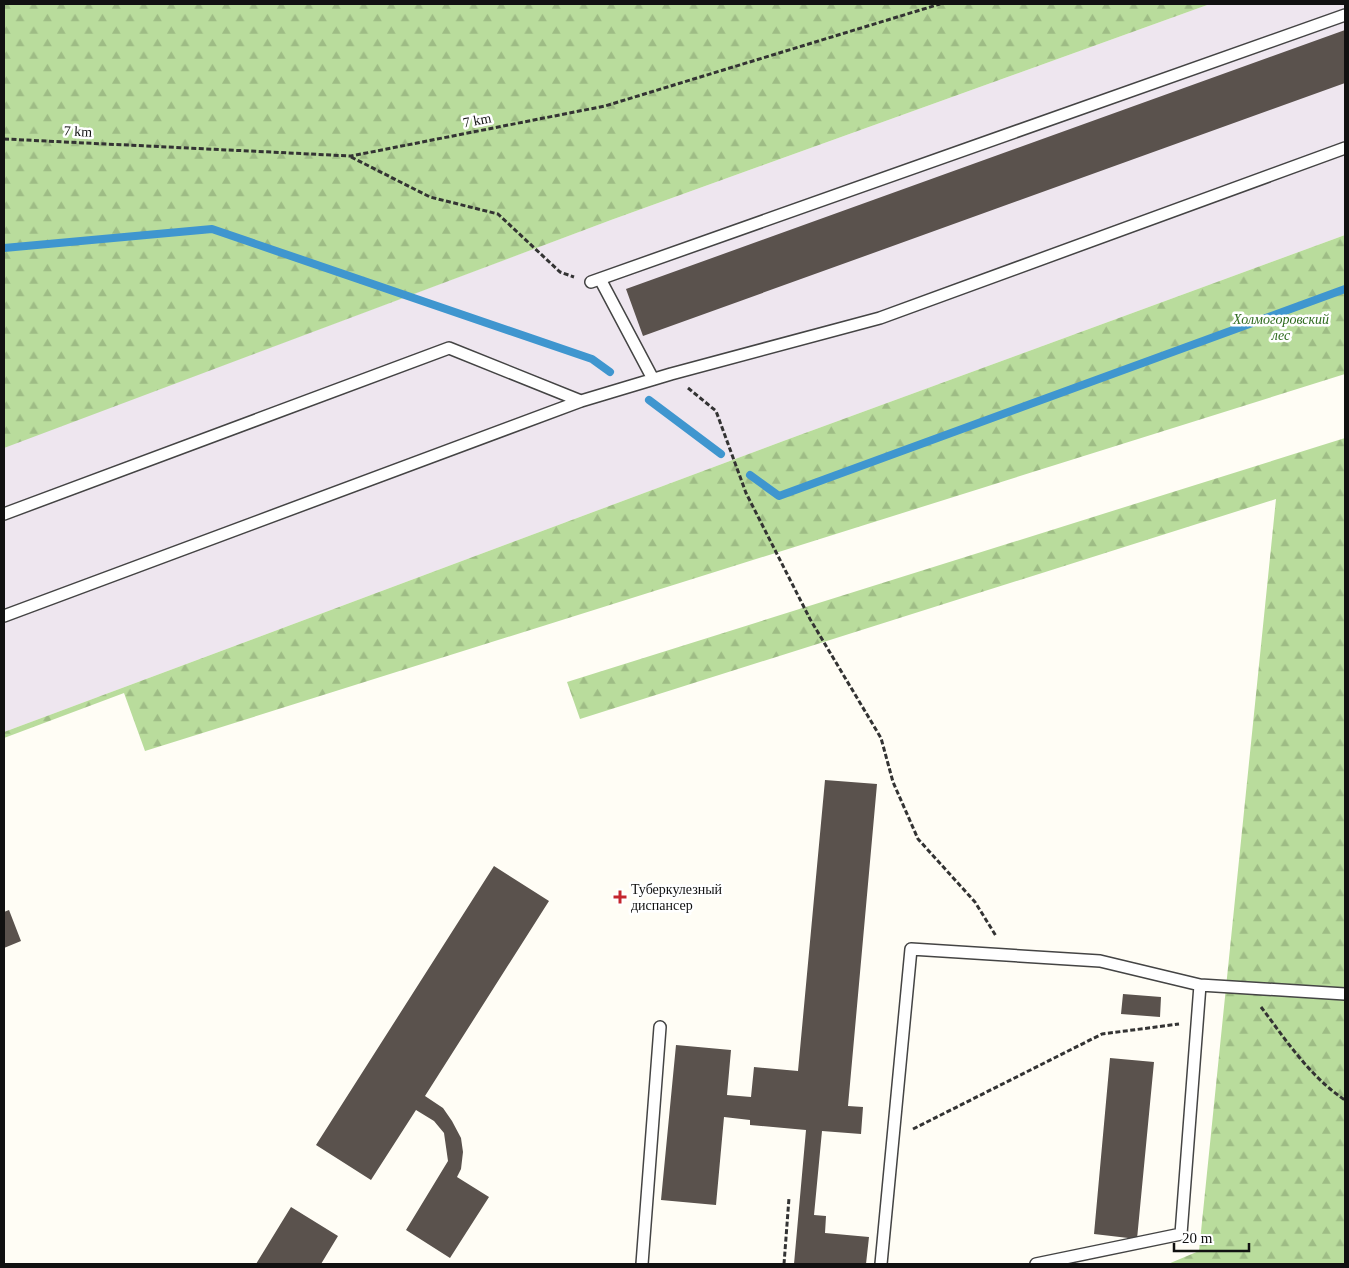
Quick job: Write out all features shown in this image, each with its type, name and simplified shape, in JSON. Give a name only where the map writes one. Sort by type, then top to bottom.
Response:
[{"type":"lane","points":[[653,379],[595,281],[1345,15]]},
{"type":"lane","points":[[4,616],[581,401],[671,374],[880,318],[1345,148]]},
{"type":"lane","points":[[4,514],[449,348],[581,401]]},
{"type":"lane","points":[[881,1264],[911,949],[1100,961],[1200,985],[1246,986],[1345,994]]},
{"type":"lane","points":[[1036,1264],[1181,1234],[1200,985]]},
{"type":"lane","points":[[642,1264],[660,1027]]},
{"type":"path","name":"7 km","points":[[4,139],[351,156],[605,106],[940,4]]},
{"type":"path","points":[[351,156],[430,197],[498,214],[560,272],[595,281]]},
{"type":"path","points":[[671,374],[716,410],[746,493],[810,619],[881,738],[894,782],[918,839],[975,902],[1009,955]]},
{"type":"path","points":[[1246,986],[1306,1065],[1335,1094],[1345,1100]]},
{"type":"path","points":[[892,1139],[1102,1034],[1197,1022]]},
{"type":"path","points":[[784,1264],[789,1198]]},
{"type":"shaded area","points":[[1210,4],[1345,4],[1345,235],[786,440],[4,732],[4,447],[611,220]]},
{"type":"green space","points":[[4,4],[1210,4],[611,220],[4,448]]},
{"type":"green space","name":"Холмогоровский лес","points":[[1345,235],[1345,374],[145,751],[124,693],[4,738],[4,732],[786,440]]},
{"type":"green space","points":[[1345,438],[1345,1264],[1168,1264],[1199,1251],[1276,499],[580,719],[567,682]]},
{"type":"building","points":[[1345,30],[1345,83],[643,336],[626,289]]},
{"type":"building","points":[[825,780],[877,784],[848,1106],[863,1107],[861,1134],[822,1131],[814,1215],[826,1216],[825,1233],[869,1237],[866,1264],[794,1264],[806,1130],[750,1125],[750,1120],[724,1117],[716,1205],[661,1200],[676,1045],[731,1050],[727,1095],[751,1097],[754,1067],[798,1071]]},
{"type":"building","points":[[494,866],[549,901],[425,1096],[443,1108],[461,1138],[463,1152],[461,1169],[457,1177],[489,1197],[450,1258],[406,1230],[448,1161],[444,1133],[434,1121],[416,1110],[371,1180],[316,1145]]},
{"type":"building","points":[[9,910],[21,941],[4,948],[4,912]]},
{"type":"building","points":[[1123,994],[1161,997],[1160,1017],[1121,1014]]},
{"type":"building","points":[[1110,1058],[1154,1062],[1137,1239],[1094,1234]]},
{"type":"building","points":[[291,1207],[338,1236],[321,1264],[256,1264]]},
{"type":"waterway","points":[[4,248],[212,229],[592,359],[610,372]]},
{"type":"waterway","points":[[750,475],[779,496],[1345,289]]},
{"type":"waterway","points":[[649,400],[721,454]]},
{"type":"place","name":"Туберкулезный диспансер","points":[[620,897]]}]
